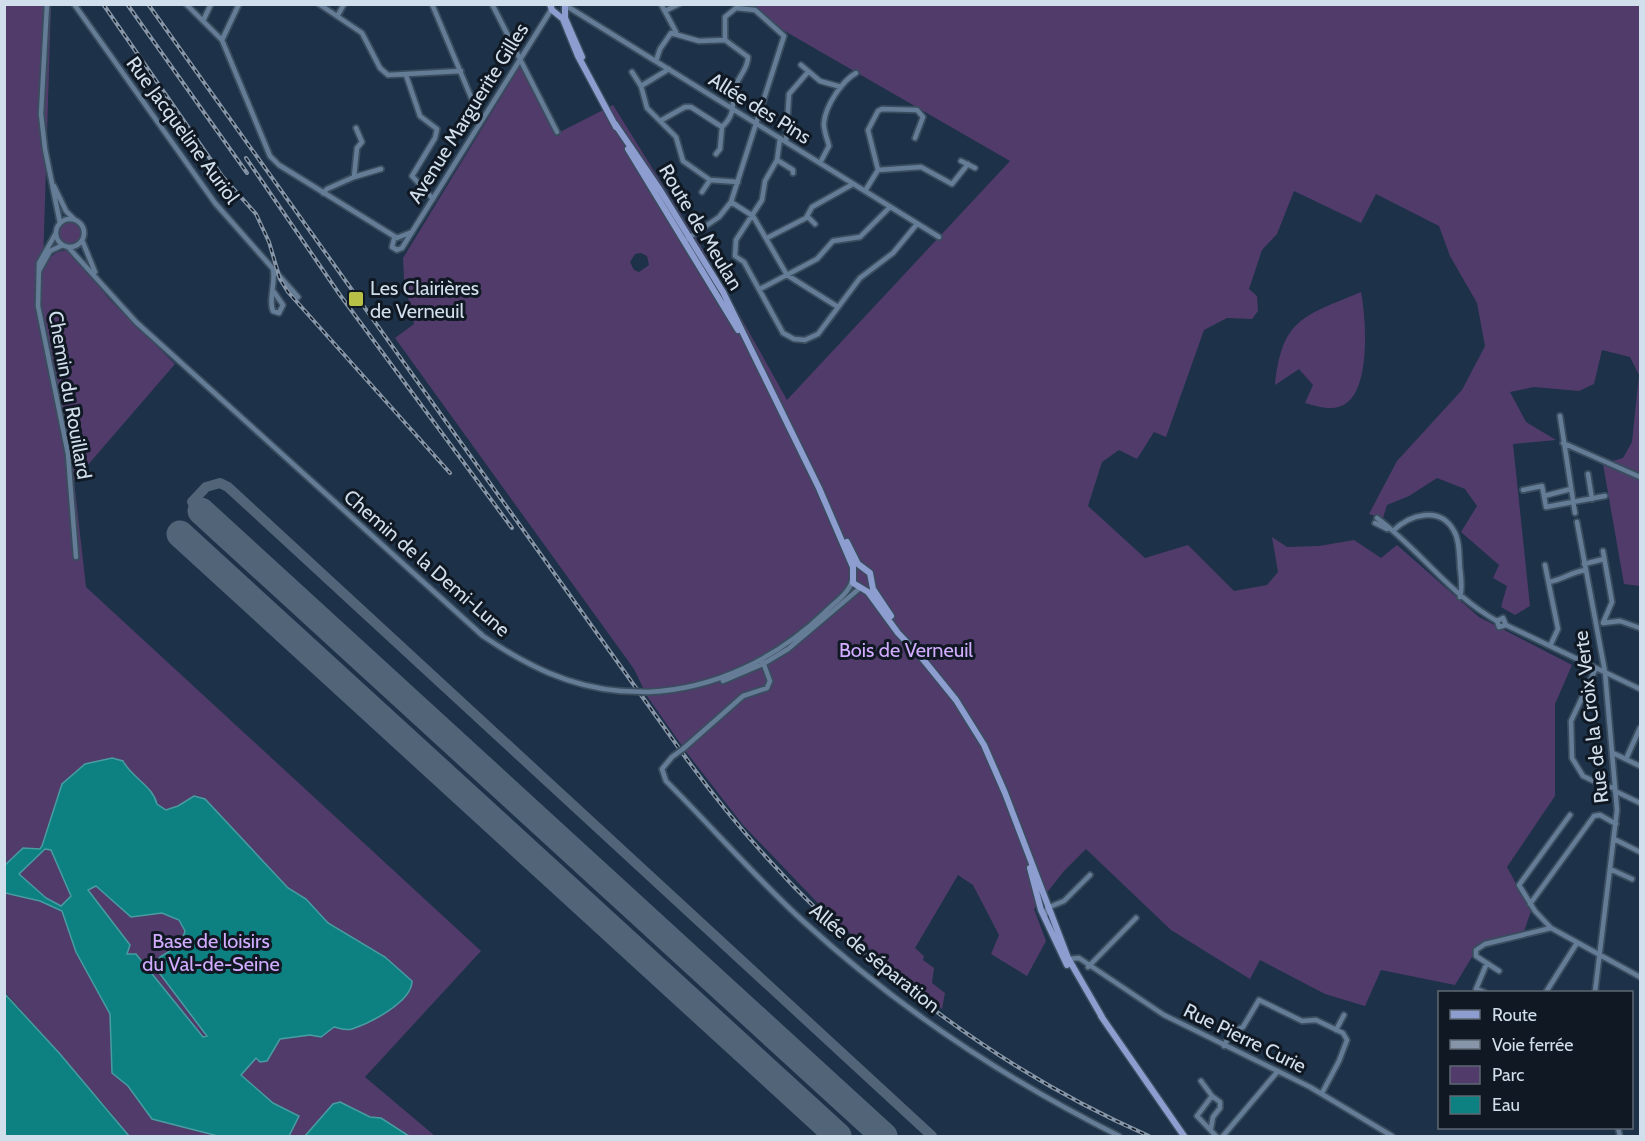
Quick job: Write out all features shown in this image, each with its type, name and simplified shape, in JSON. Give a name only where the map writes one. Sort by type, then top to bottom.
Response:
[{"type":"main road","points":[[553,9],[564,6]]},
{"type":"main road","name":"Route de Meulan","points":[[564,6],[566,20],[592,83]]},
{"type":"main road","name":"Route de Meulan","points":[[553,9],[563,19],[574,48],[615,124],[723,292],[856,561],[864,568]]},
{"type":"main road","name":"Route de Meulan","points":[[819,488],[848,554],[852,577]]},
{"type":"main road","points":[[924,660],[898,633],[868,592],[861,588],[852,577],[858,569],[864,568],[870,573],[877,595],[956,700],[984,745],[1005,793],[1067,962],[1102,1017]]},
{"type":"main road","points":[[861,588],[872,580]]},
{"type":"main road","points":[[1030,862],[1031,874],[1044,918],[1067,962],[1184,1137]]},
{"type":"street","points":[[47,4],[41,114],[50,178],[60,223],[67,219],[75,219]]},
{"type":"street","name":"Rue Jacqueline Auriol","points":[[74,4],[215,203],[273,269]]},
{"type":"street","points":[[186,4],[222,40],[264,148],[279,165],[398,238],[403,246],[395,250],[379,228]]},
{"type":"street","points":[[203,21],[211,4]]},
{"type":"street","points":[[222,40],[239,4]]},
{"type":"street","points":[[319,4],[362,33],[383,72],[394,76],[461,71]]},
{"type":"street","points":[[338,15],[344,4]]},
{"type":"street","points":[[432,4],[481,122]]},
{"type":"street","points":[[492,4],[556,132]]},
{"type":"street","points":[[661,4],[676,32]]},
{"type":"street","points":[[665,11],[679,4]]},
{"type":"street","name":"Allée des Pins","points":[[564,6],[939,237]]},
{"type":"street","points":[[686,237],[718,217],[731,202],[784,36],[755,10],[733,8],[726,16],[725,40]]},
{"type":"street","name":"Avenue Marguerite Gilles","points":[[403,246],[518,60],[553,9]]},
{"type":"street","points":[[657,62],[664,42],[671,33],[676,32],[699,41],[725,40],[748,57],[747,66],[736,84],[734,110],[722,127],[720,149],[716,154]]},
{"type":"street","points":[[801,65],[820,81],[841,87]]},
{"type":"street","points":[[641,86],[669,69]]},
{"type":"street","points":[[632,72],[641,86],[648,108],[676,137],[682,161],[710,180],[738,182]]},
{"type":"street","points":[[786,142],[789,94],[808,72]]},
{"type":"street","points":[[820,163],[829,146],[824,123],[825,117],[841,87],[856,73]]},
{"type":"street","points":[[406,75],[420,116],[437,129],[435,138],[412,176],[433,199]]},
{"type":"street","points":[[660,121],[686,107],[722,127]]},
{"type":"street","points":[[865,191],[878,170],[868,130],[878,111],[882,109],[917,110],[923,117],[915,138]]},
{"type":"street","points":[[354,177],[357,148],[362,142],[356,128]]},
{"type":"street","points":[[780,138],[777,160],[765,181],[762,200],[736,240],[734,248],[735,256],[744,262],[779,328],[794,339],[805,340],[813,337],[860,278],[893,253],[917,224]]},
{"type":"street","points":[[777,160],[793,170],[793,173]]},
{"type":"street","points":[[961,161],[975,168]]},
{"type":"street","points":[[878,170],[921,166],[952,184],[968,164]]},
{"type":"street","points":[[323,193],[354,177],[381,169]]},
{"type":"street","points":[[38,273],[50,251],[82,240],[83,227],[66,211],[50,178]]},
{"type":"street","points":[[702,192],[710,180]]},
{"type":"street","points":[[767,238],[807,216],[812,207],[853,184]]},
{"type":"street","points":[[731,202],[753,216],[787,275],[838,307]]},
{"type":"street","points":[[760,289],[821,256],[833,241],[854,240],[864,234],[890,207]]},
{"type":"street","points":[[807,216],[815,224]]},
{"type":"street","name":"Chemin du Rouillard","points":[[60,223],[42,254],[38,273],[41,331],[68,454],[76,557]]},
{"type":"street","name":"Avenue Marguerite Gilles","points":[[391,243],[412,232]]},
{"type":"street","points":[[56,233],[66,246]]},
{"type":"street","name":"Chemin de la Demi-Lune","points":[[82,240],[97,277]]},
{"type":"street","name":"Chemin de la Demi-Lune","points":[[66,246],[136,321],[483,636],[540,670],[592,687],[648,692],[703,686],[731,678],[763,661]]},
{"type":"street","points":[[273,269],[274,292]]},
{"type":"street","points":[[273,269],[298,297]]},
{"type":"street","points":[[1560,416],[1575,513]]},
{"type":"street","points":[[1563,443],[1641,477]]},
{"type":"street","points":[[1588,474],[1592,499]]},
{"type":"street","points":[[1523,490],[1542,486],[1546,507],[1605,496]]},
{"type":"street","points":[[1544,496],[1571,489]]},
{"type":"street","points":[[1393,531],[1402,522],[1419,515],[1432,516],[1449,524],[1458,539],[1461,597]]},
{"type":"street","points":[[1376,520],[1393,531],[1461,597],[1497,621],[1503,618],[1506,625],[1641,689]]},
{"type":"street","name":"Rue de la Croix Verte","points":[[1577,522],[1605,672],[1615,790],[1616,824],[1595,991]]},
{"type":"street","points":[[1603,551],[1612,602],[1603,623]]},
{"type":"street","points":[[1549,582],[1561,580],[1568,573],[1604,560]]},
{"type":"street","points":[[1545,565],[1558,628],[1550,646]]},
{"type":"street","points":[[763,661],[815,622],[848,590],[852,577]]},
{"type":"street","points":[[763,661],[804,637],[848,596],[861,588]]},
{"type":"street","points":[[1596,623],[1620,621],[1641,628]]},
{"type":"street","name":"Allée de séparation","points":[[763,661],[770,681],[767,688],[743,696],[672,757],[662,769],[666,781],[810,927],[951,1038],[1062,1108],[1119,1137]]},
{"type":"street","points":[[1596,668],[1571,721],[1572,758],[1583,776],[1641,803]]},
{"type":"street","points":[[1626,759],[1641,728]]},
{"type":"street","points":[[1613,753],[1641,766]]},
{"type":"street","points":[[1570,815],[1519,885],[1530,903],[1551,928],[1598,956],[1641,977]]},
{"type":"street","points":[[1530,903],[1594,816],[1600,815],[1616,824]]},
{"type":"street","points":[[1614,839],[1641,852]]},
{"type":"street","points":[[1610,869],[1632,879]]},
{"type":"street","points":[[1044,918],[1047,908],[1064,901],[1089,875]]},
{"type":"street","points":[[1077,977],[1078,971],[1088,966],[1136,918]]},
{"type":"street","points":[[1499,971],[1476,956],[1476,950],[1485,944],[1551,928]]},
{"type":"street","points":[[1547,991],[1576,944]]},
{"type":"street","name":"Rue Pierre Curie","points":[[1067,962],[1088,966],[1167,1017],[1322,1093],[1392,1137]]},
{"type":"street","points":[[1480,991],[1476,989],[1488,963]]},
{"type":"street","points":[[1224,1046],[1231,1032],[1243,1027],[1259,1000],[1302,1021],[1316,1020],[1344,1034],[1347,1041],[1322,1093]]},
{"type":"street","points":[[1336,1030],[1344,1015]]},
{"type":"street","points":[[1223,1137],[1278,1071]]},
{"type":"street","points":[[1201,1081],[1212,1096],[1220,1102],[1220,1108],[1213,1117],[1210,1128]]},
{"type":"street","points":[[1212,1096],[1197,1114],[1216,1137]]},
{"type":"green space","name":"Base de loisirs du Val-de-Seine","points":[[51,4],[43,266],[59,252],[73,252],[109,299],[175,364],[74,481],[86,587],[481,951],[365,1077],[435,1136],[128,1136],[111,1113],[5,992],[4,5]]},
{"type":"green space","name":"Bois de Verneuil","points":[[754,5],[1640,5],[1640,586],[1624,584],[1603,464],[1623,458],[1632,442],[1639,375],[1630,357],[1602,350],[1594,384],[1579,391],[1534,387],[1510,392],[1526,422],[1556,440],[1513,444],[1530,606],[1515,615],[1501,607],[1507,586],[1493,578],[1499,565],[1461,532],[1477,506],[1465,489],[1437,478],[1409,496],[1387,505],[1383,518],[1369,514],[1397,461],[1462,390],[1485,346],[1477,303],[1450,256],[1439,226],[1376,194],[1361,223],[1294,191],[1277,234],[1262,250],[1249,289],[1257,296],[1258,311],[1252,319],[1227,318],[1204,330],[1166,437],[1154,432],[1137,459],[1119,450],[1102,462],[1088,506],[1145,558],[1188,545],[1234,591],[1267,585],[1278,572],[1272,537],[1287,547],[1319,546],[1354,540],[1381,558],[1397,545],[1479,617],[1572,665],[1555,704],[1555,796],[1507,867],[1531,911],[1523,934],[1481,942],[1455,985],[1381,970],[1365,1006],[1325,994],[1260,960],[1250,979],[1171,930],[1086,849],[1064,871],[1034,909],[1046,941],[1027,976],[991,954],[999,935],[973,885],[958,875],[915,948],[924,956],[923,960],[934,968],[932,983],[945,993],[942,1009],[834,920],[743,825],[687,753],[647,696],[634,669],[395,338],[414,324],[404,279],[403,258],[520,66],[556,134],[613,105],[702,248],[787,400],[1010,161],[776,26]],"holes":[[[641,253],[647,256],[649,265],[639,272],[634,270],[630,262],[635,254]]]},
{"type":"green space","points":[[70,220],[75,221],[81,227],[81,237],[75,243],[70,244],[65,243],[59,237],[58,232],[59,227],[65,221]]},
{"type":"green space","points":[[1361,292],[1365,336],[1364,354],[1358,387],[1351,399],[1341,406],[1332,408],[1305,403],[1313,385],[1299,369],[1275,385],[1283,346],[1290,332],[1299,322],[1324,307]]},
{"type":"water","points":[[112,758],[123,761],[151,792],[157,804],[166,810],[194,796],[205,799],[288,888],[306,899],[328,923],[385,957],[412,981],[405,997],[379,1017],[350,1030],[334,1027],[321,1037],[310,1035],[280,1039],[267,1061],[260,1062],[256,1058],[241,1075],[273,1103],[299,1116],[289,1136],[218,1136],[152,1119],[128,1086],[112,1073],[110,1014],[76,952],[62,911],[40,901],[5,893],[5,865],[23,848],[40,849],[62,784],[85,764]],"holes":[[[45,849],[51,850],[71,896],[61,906],[46,898],[19,874]],[[96,886],[131,917],[162,913],[179,920],[185,931],[181,944],[160,957],[154,966],[207,1036],[203,1037],[136,954],[127,954],[130,945],[88,890]]]},
{"type":"water","points":[[4,993],[60,1054],[129,1136],[5,1136]]},
{"type":"water","points":[[340,1102],[370,1117],[381,1118],[409,1136],[305,1136],[333,1104]]},
{"type":"taxiway","points":[[201,511],[192,502],[206,487],[220,483],[228,487],[932,1136]]},
{"type":"runway","points":[[201,511],[884,1136]]},
{"type":"runway","points":[[180,534],[838,1136]]},
{"type":"railway","points":[[103,4],[222,176],[256,214],[269,242],[280,279],[288,292],[450,473]]},
{"type":"railway","points":[[127,4],[247,173]]},
{"type":"railway","points":[[148,4],[686,758],[732,817],[782,874],[836,928],[893,978],[953,1024],[1016,1066],[1082,1103],[1149,1136]]},
{"type":"railway","points":[[246,158],[340,295],[512,528]]},
{"type":"place","name":"Les Clairières de Verneuil","points":[[356,299]]}]
